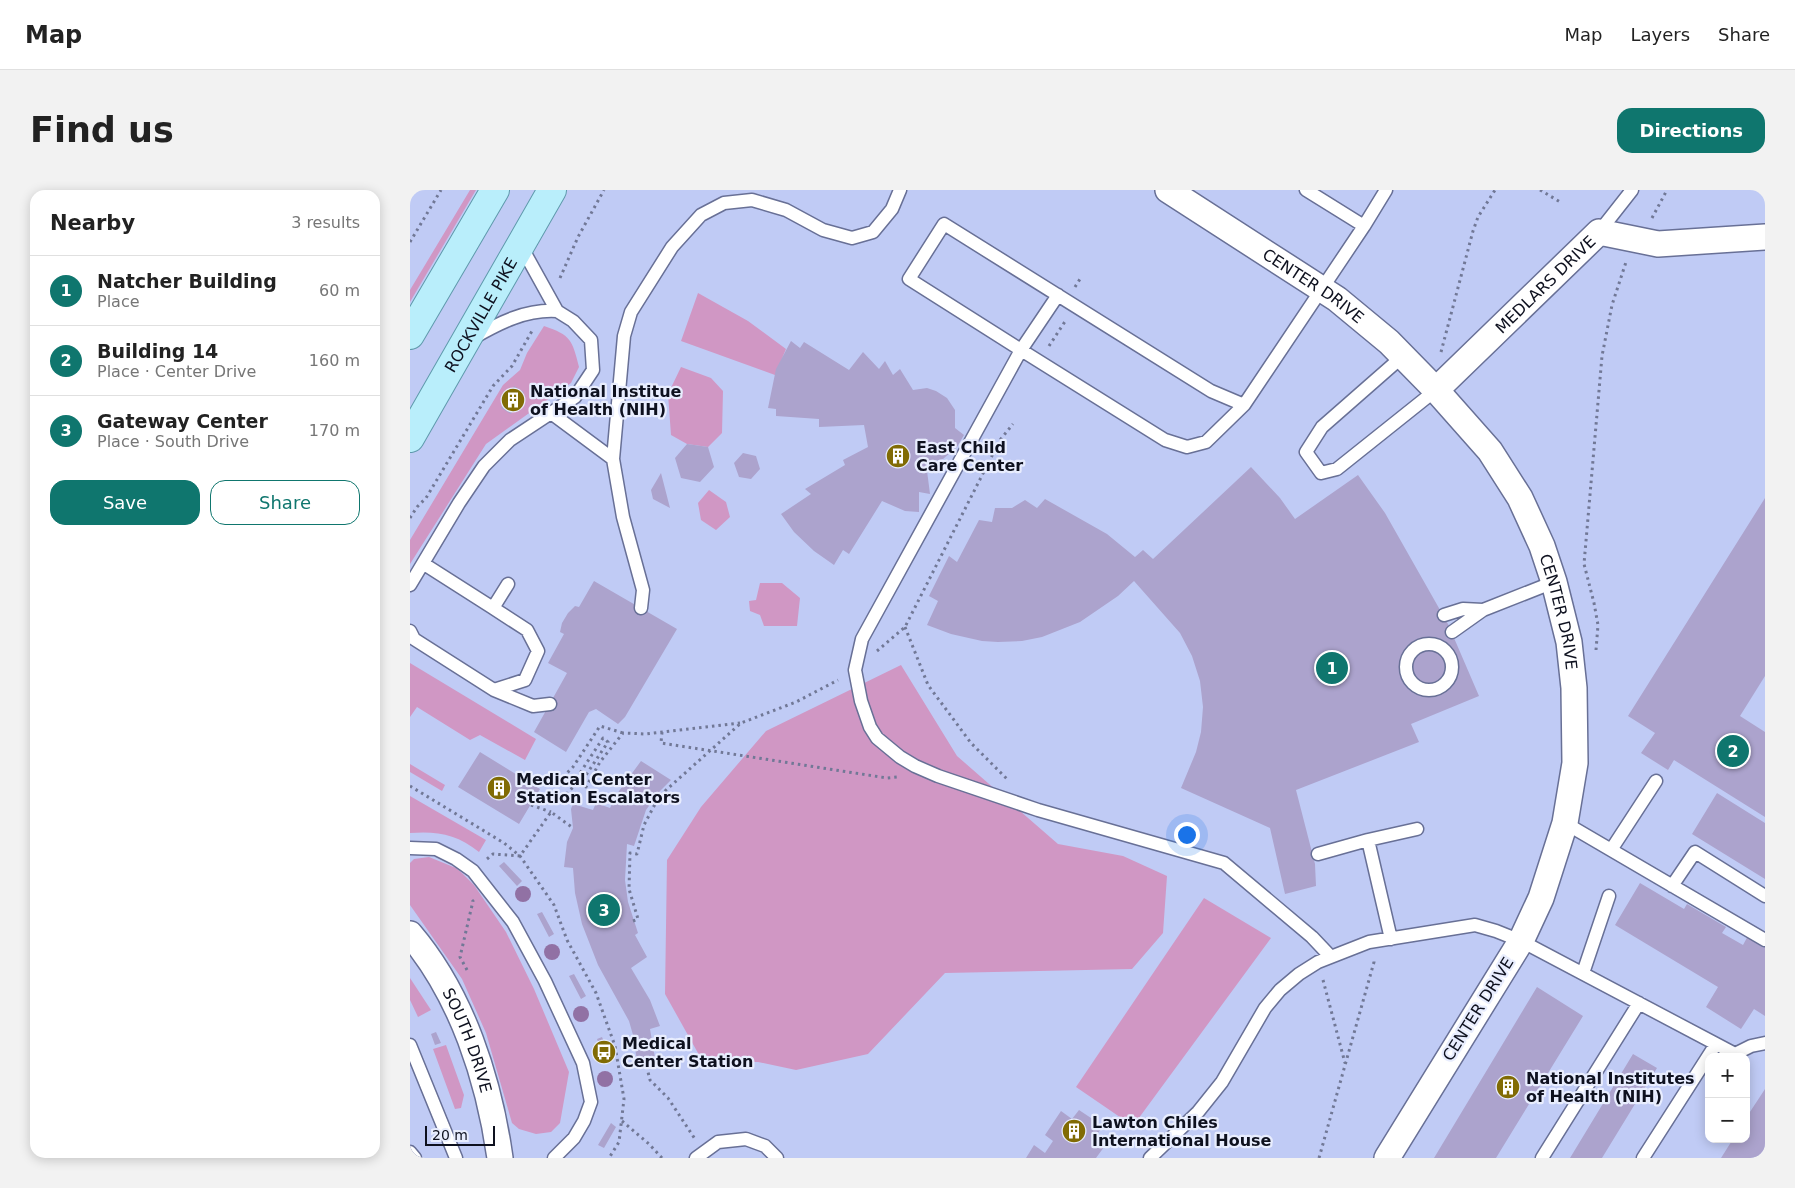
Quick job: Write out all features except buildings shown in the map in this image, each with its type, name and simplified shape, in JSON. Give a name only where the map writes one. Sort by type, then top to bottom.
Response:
[{"type":"main road","points":[[410,335],[495,190]]},
{"type":"main road","name":"ROCKVILLE PIKE","points":[[410,438],[552,190]]},
{"type":"street","name":"CENTER DRIVE","points":[[1168,190],[1337,299],[1389,342],[1436,390],[1490,451],[1520,498],[1542,546],[1554,582],[1569,642],[1574,688],[1575,763],[1565,823],[1541,898],[1521,941],[1387,1158]]},
{"type":"street","name":"MEDLARS DRIVE","points":[[1436,390],[1599,232],[1658,244],[1765,238]]},
{"type":"street","name":"SOUTH DRIVE","points":[[410,934],[432,963],[455,1006],[477,1054],[497,1133],[500,1158]]},
{"type":"lane","points":[[641,608],[643,590],[623,517],[612,459],[624,336],[631,312],[672,247],[701,215],[724,203],[752,200],[786,210],[823,230],[852,238],[873,232],[892,209],[900,190]]},
{"type":"lane","points":[[1306,190],[1364,226]]},
{"type":"lane","points":[[1244,404],[1211,391],[944,224],[909,279],[1165,440],[1187,447],[1206,442],[1244,404],[1322,290],[1386,190]]},
{"type":"lane","points":[[1599,232],[1632,190]]},
{"type":"lane","points":[[410,586],[484,466],[510,440],[575,397],[593,370],[591,340],[573,321],[557,310],[521,246]]},
{"type":"lane","points":[[1058,295],[1021,350],[862,639],[855,670],[860,701],[870,728],[886,747],[915,766],[938,776],[1038,810],[1224,863],[1312,936],[1330,956]]},
{"type":"lane","points":[[465,342],[504,320],[543,310],[557,310]]},
{"type":"lane","points":[[1403,356],[1322,427],[1306,452],[1321,473],[1337,470],[1436,390]]},
{"type":"lane","points":[[550,413],[612,459]]},
{"type":"lane","points":[[424,564],[527,630],[538,651],[525,680],[494,690]]},
{"type":"lane","points":[[1452,632],[1483,610],[1554,582]]},
{"type":"lane","points":[[493,608],[508,584]]},
{"type":"lane","points":[[1444,615],[1463,608],[1483,610]]},
{"type":"lane","points":[[410,631],[414,639],[494,690],[533,706],[550,704]]},
{"type":"lane","points":[[1611,850],[1656,781]]},
{"type":"lane","points":[[1565,823],[1765,940]]},
{"type":"lane","points":[[1318,854],[1417,829]]},
{"type":"lane","points":[[1368,840],[1391,939]]},
{"type":"lane","points":[[410,848],[436,849],[456,859],[473,871],[513,922],[553,997],[583,1063],[592,1102],[574,1138],[554,1158]]},
{"type":"lane","points":[[1672,886],[1695,852],[1765,896]]},
{"type":"lane","points":[[1583,973],[1609,896]]},
{"type":"lane","points":[[1150,1158],[1198,1112],[1222,1082],[1265,1008],[1280,990],[1299,974],[1318,962],[1369,942],[1474,925],[1521,941],[1735,1054],[1751,1046],[1765,1043]]},
{"type":"lane","points":[[1542,1158],[1639,1003]]},
{"type":"lane","points":[[1642,1158],[1716,1044]]},
{"type":"lane","points":[[410,1045],[456,1158]]},
{"type":"lane","points":[[696,1158],[718,1142],[746,1139],[765,1146],[777,1158]]},
{"type":"lane","points":[[410,1152],[415,1158]]},
{"type":"path","points":[[410,242],[441,190]]},
{"type":"path","points":[[560,278],[578,237],[604,190]]},
{"type":"path","points":[[1436,390],[1442,346],[1472,231],[1478,217],[1495,190]]},
{"type":"path","points":[[1540,190],[1562,203]]},
{"type":"path","points":[[1595,654],[1598,625],[1584,564],[1601,364],[1612,305],[1623,267],[1637,239],[1667,190]]},
{"type":"path","points":[[1047,349],[1068,316]]},
{"type":"path","points":[[410,518],[426,498],[493,386],[512,366],[532,331]]},
{"type":"path","points":[[564,777],[573,767],[600,726],[623,733],[646,734],[741,723],[796,702],[855,670],[905,627],[1000,440],[1013,424]]},
{"type":"path","points":[[905,627],[928,685],[971,743],[1011,783]]},
{"type":"path","points":[[633,921],[638,919],[629,889],[630,853],[637,854],[644,825],[654,806],[665,791],[741,723]]},
{"type":"path","points":[[662,732],[661,743],[887,778],[901,776]]},
{"type":"path","points":[[562,799],[574,787],[578,776],[603,738],[608,742],[580,784],[586,787],[600,762],[623,733]]},
{"type":"path","points":[[410,786],[504,843],[520,856],[554,905],[567,940],[596,993],[615,1046],[624,1099],[619,1142],[609,1158]]},
{"type":"path","points":[[531,805],[551,812],[573,828]]},
{"type":"path","points":[[520,856],[551,812]]},
{"type":"path","points":[[487,859],[493,854],[520,856]]},
{"type":"path","points":[[468,973],[460,958],[474,901],[469,896]]},
{"type":"path","points":[[1319,1158],[1374,962],[1369,942]]},
{"type":"path","points":[[1318,962],[1346,1064]]},
{"type":"path","points":[[645,1060],[650,1080],[668,1098],[685,1120],[696,1139]]},
{"type":"path","points":[[622,1121],[662,1158]]},
{"type":"shaded area","points":[[470,190],[476,190],[410,302],[410,290]]},
{"type":"shaded area","points":[[698,293],[748,321],[786,349],[775,375],[681,341]]},
{"type":"shaded area","points":[[544,326],[560,332],[572,345],[579,367],[571,383],[486,444],[410,564],[410,540],[503,385],[520,370],[527,353]]},
{"type":"shaded area","points":[[681,367],[711,378],[723,391],[722,433],[708,447],[687,444],[671,435],[668,394]]},
{"type":"shaded area","points":[[709,490],[726,502],[730,517],[716,530],[701,520],[698,503]]},
{"type":"shaded area","points":[[760,583],[782,583],[800,598],[797,626],[764,626],[760,615],[750,611],[749,601],[756,600]]},
{"type":"shaded area","points":[[410,663],[536,739],[525,760],[480,735],[470,740],[417,707],[410,717]]},
{"type":"shaded area","points":[[901,665],[957,756],[1058,844],[1123,856],[1167,876],[1163,933],[1132,969],[945,973],[868,1054],[796,1070],[758,1062],[703,1062],[665,994],[667,860],[701,807],[766,731]]},
{"type":"shaded area","points":[[410,764],[445,785],[442,791],[410,772]]},
{"type":"shaded area","points":[[410,796],[486,840],[479,852],[463,841],[446,835],[438,833],[410,833]]},
{"type":"shaded area","points":[[429,857],[456,868],[474,885],[506,932],[534,989],[569,1072],[560,1123],[551,1132],[536,1134],[519,1129],[512,1123],[486,1033],[462,979],[410,905],[410,863],[414,859]]},
{"type":"shaded area","points":[[1204,898],[1271,938],[1133,1126],[1076,1087]]},
{"type":"shaded area","points":[[410,978],[431,1010],[418,1017],[410,1000]]},
{"type":"shaded area","points":[[446,1045],[464,1095],[461,1108],[455,1109],[433,1049]]},
{"type":"place","name":"National Institue of Health (NIH)","points":[[513,400]]},
{"type":"place","name":"East Child Care Center","points":[[898,456]]},
{"type":"place","name":"Natcher Building","points":[[1332,668]]},
{"type":"place","name":"Building 14","points":[[1733,751]]},
{"type":"place","name":"Medical Center Station Escalators","points":[[499,788]]},
{"type":"place","name":"Gateway Center","points":[[604,910]]},
{"type":"place","name":"Medical Center Station","points":[[604,1052]]},
{"type":"place","name":"National Institutes of Health (NIH)","points":[[1508,1087]]},
{"type":"place","name":"Lawton Chiles International House","points":[[1074,1131]]}]
